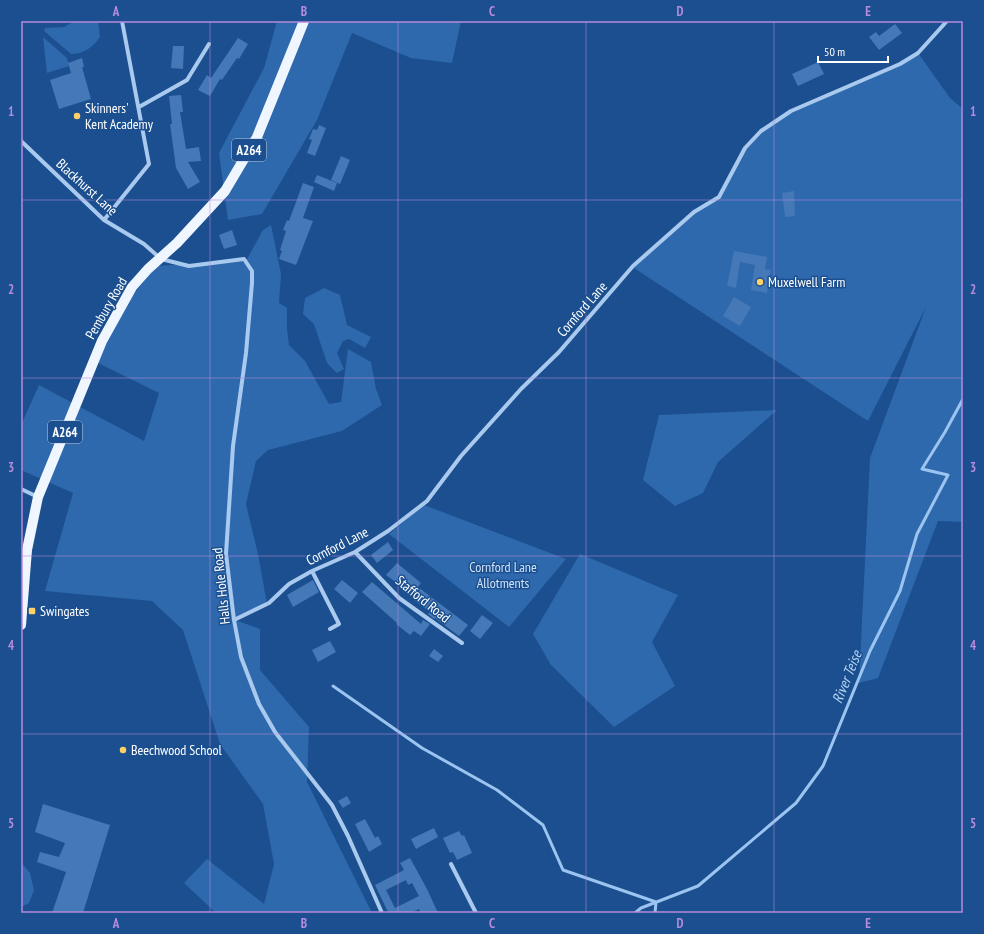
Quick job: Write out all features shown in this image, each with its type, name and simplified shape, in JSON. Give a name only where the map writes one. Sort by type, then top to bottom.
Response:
[{"type":"main road","name":"Pembury Road","points":[[21,625],[27,550],[38,497],[102,341],[132,287],[161,259],[225,191],[257,137],[304,21]]},
{"type":"street","points":[[104,220],[148,164],[139,107],[122,21]]},
{"type":"street","name":"Cornford Lane","points":[[234,620],[269,603],[289,584],[355,552],[388,531],[427,501],[461,456],[521,389],[559,352],[633,266],[694,212],[719,197],[745,148],[762,132],[791,111],[900,64],[918,53],[947,21]]},
{"type":"street","points":[[139,107],[187,80],[209,44]]},
{"type":"street","name":"Blackhurst Lane","points":[[21,141],[104,220],[144,244],[161,259]]},
{"type":"street","name":"Halls Hole Road","points":[[161,259],[190,266],[244,259],[252,271],[246,353],[233,446],[226,554],[234,620],[241,657],[259,704],[274,732],[332,805],[348,836],[382,913]]},
{"type":"street","points":[[21,489],[38,497]]},
{"type":"street","name":"Stafford Road","points":[[355,552],[399,598],[462,643]]},
{"type":"street","points":[[312,572],[339,624],[330,629]]},
{"type":"street","points":[[450,864],[476,913]]},
{"type":"green space","points":[[75,21],[98,21],[100,37],[88,49],[80,53],[71,54],[44,31],[45,28],[64,27]]},
{"type":"green space","points":[[277,21],[461,21],[452,63],[411,58],[352,33],[317,120],[262,214],[228,220],[219,153],[264,68]]},
{"type":"green space","points":[[43,37],[67,58],[69,66],[47,73]]},
{"type":"green space","points":[[918,53],[950,98],[963,109],[963,522],[938,521],[878,678],[859,683],[870,458],[926,307],[868,421],[634,268],[694,212],[719,197],[745,148],[761,131],[791,111],[900,64]]},
{"type":"green space","points":[[271,225],[281,274],[279,303],[287,308],[289,345],[305,361],[329,404],[341,402],[348,349],[371,362],[376,389],[382,405],[342,431],[268,450],[256,461],[246,504],[258,554],[267,604],[235,620],[260,629],[260,670],[309,727],[307,782],[372,913],[216,913],[184,883],[207,859],[264,904],[274,864],[263,804],[220,744],[183,630],[152,601],[45,591],[73,493],[21,470],[21,425],[39,385],[144,441],[159,393],[96,362],[123,307],[156,266],[246,261],[263,230]]},
{"type":"green space","points":[[324,288],[340,295],[347,325],[371,337],[365,348],[349,339],[343,341],[337,353],[344,369],[337,373],[327,363],[314,324],[303,314],[305,298]]},
{"type":"green space","points":[[777,410],[718,462],[703,493],[675,506],[643,480],[659,415]]},
{"type":"green space","name":"Cornford Lane Allotments","points":[[424,505],[566,559],[509,627],[389,534]]},
{"type":"green space","points":[[580,554],[678,595],[652,642],[675,686],[614,727],[551,665],[533,634]]},
{"type":"green space","points":[[21,862],[30,873],[34,890],[29,903],[21,907]]},
{"type":"building","points":[[895,24],[902,33],[879,50],[869,37],[876,32],[879,36]]},
{"type":"building","points":[[238,38],[248,44],[239,59],[237,58],[222,80],[220,79],[210,96],[198,90],[207,75],[211,78]]},
{"type":"building","points":[[173,46],[184,46],[183,69],[171,68]]},
{"type":"building","points":[[82,58],[84,67],[82,67],[91,99],[59,109],[50,80],[71,73],[68,63]]},
{"type":"building","points":[[818,62],[824,74],[798,86],[792,74]]},
{"type":"building","points":[[181,95],[183,112],[180,112],[186,149],[199,147],[201,161],[188,162],[200,182],[188,189],[176,168],[170,124],[172,124],[169,96]]},
{"type":"building","points":[[319,125],[326,128],[315,156],[307,153],[312,140],[309,139],[313,129],[317,130]]},
{"type":"building","points":[[341,156],[350,160],[340,184],[331,180]]},
{"type":"building","points":[[317,175],[337,183],[334,191],[314,182]]},
{"type":"building","points":[[303,183],[314,187],[303,218],[313,221],[296,265],[279,259],[282,251],[280,250],[286,231],[283,230],[287,220],[289,221]]},
{"type":"building","points":[[794,191],[795,216],[785,217],[782,193]]},
{"type":"building","points":[[232,230],[237,245],[224,249],[219,235]]},
{"type":"building","points":[[734,251],[767,257],[765,269],[771,270],[767,293],[751,290],[755,265],[740,262],[736,288],[727,286]]},
{"type":"building","points":[[734,297],[751,307],[740,326],[723,316]]},
{"type":"building","points":[[388,542],[393,550],[377,563],[371,555]]},
{"type":"building","points":[[397,563],[421,583],[418,587],[468,625],[459,636],[428,614],[430,612],[414,600],[416,597],[386,575]]},
{"type":"building","points":[[313,580],[319,592],[293,607],[287,595]]},
{"type":"building","points":[[342,580],[358,593],[350,603],[334,589]]},
{"type":"building","points":[[372,582],[421,624],[423,620],[430,624],[421,636],[414,631],[410,635],[362,592]]},
{"type":"building","points":[[482,615],[493,623],[480,639],[470,631]]},
{"type":"building","points":[[330,641],[336,652],[318,662],[312,650]]},
{"type":"building","points":[[434,649],[443,656],[438,662],[429,656]]},
{"type":"building","points":[[347,796],[351,803],[343,808],[338,801]]},
{"type":"building","points":[[43,804],[110,825],[83,913],[52,913],[66,872],[37,862],[40,852],[59,857],[65,843],[35,832]]},
{"type":"building","points":[[365,819],[375,838],[378,836],[382,844],[369,852],[355,824]]},
{"type":"building","points":[[434,828],[438,837],[416,849],[411,839]]},
{"type":"building","points":[[459,831],[462,836],[464,835],[472,853],[457,860],[453,852],[450,853],[443,838]]},
{"type":"building","points":[[410,858],[438,913],[421,913],[419,909],[411,913],[385,913],[388,912],[375,885],[404,870],[400,863]],"holes":[[[406,880],[408,885],[412,883],[419,896],[395,908],[386,890]]]},
{"type":"waterway","name":"River Teise","points":[[635,913],[641,908],[698,886],[796,803],[823,766],[870,651],[900,591],[917,534],[948,475],[922,469],[963,399]]},
{"type":"waterway","points":[[333,686],[422,748],[497,790],[543,825],[563,870],[656,902]]},
{"type":"waterway","points":[[655,913],[656,902]]},
{"type":"place","name":"Skinners' Kent Academy","points":[[77,116]]},
{"type":"place","name":"Muxelwell Farm","points":[[760,282]]},
{"type":"place","name":"Swingates","points":[[32,611]]},
{"type":"place","name":"Beechwood School","points":[[123,750]]}]
